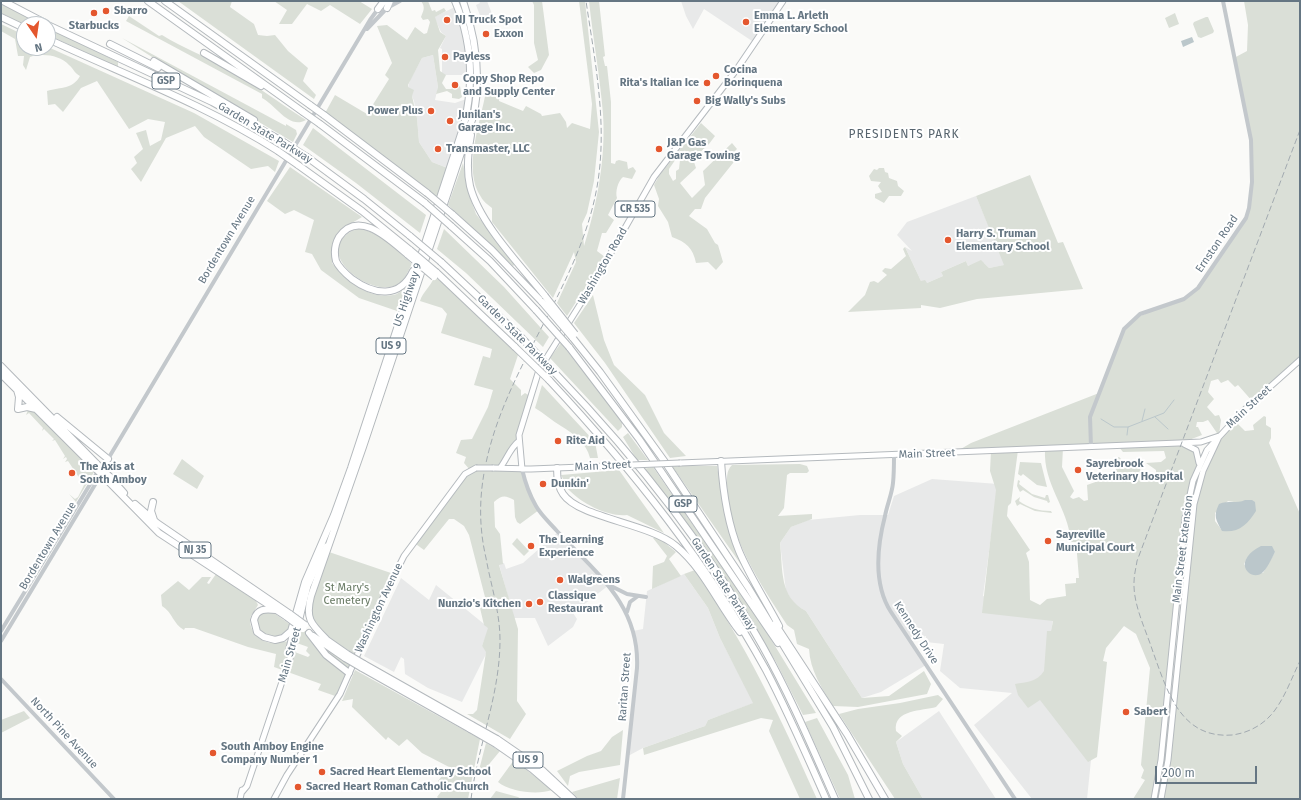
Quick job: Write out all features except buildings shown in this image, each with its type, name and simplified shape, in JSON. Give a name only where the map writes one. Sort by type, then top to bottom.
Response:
[{"type":"highway","name":"Garden State Parkway","points":[[4,1],[32,16]]},
{"type":"highway","name":"Garden State Parkway","points":[[148,1],[320,124],[425,204],[490,261],[569,347],[639,439],[793,664]]},
{"type":"highway","points":[[166,1],[324,115],[427,193],[492,250],[544,299]]},
{"type":"highway","points":[[378,9],[384,1]]},
{"type":"highway","points":[[386,8],[390,1]]},
{"type":"highway","name":"US Highway 9","points":[[298,606],[305,582],[334,515],[348,477],[464,125],[470,93],[470,70],[468,46],[455,1]]},
{"type":"highway","name":"US Highway 9","points":[[338,519],[473,118],[477,88],[476,58],[470,25],[463,1]]},
{"type":"highway","points":[[1,17],[16,24]]},
{"type":"highway","name":"Garden State Parkway","points":[[56,28],[212,102],[282,141],[360,195],[441,262],[520,336],[625,452],[702,551],[750,625],[793,705],[835,799]]},
{"type":"highway","name":"Garden State Parkway","points":[[56,43],[201,108],[245,131],[278,151],[366,215],[453,289],[549,380],[622,460],[665,514],[718,590],[753,648],[784,707],[826,799]]},
{"type":"highway","points":[[110,44],[192,84]]},
{"type":"highway","points":[[204,54],[284,98]]},
{"type":"highway","points":[[154,61],[261,124],[282,141]]},
{"type":"highway","points":[[473,118],[467,161],[469,180],[474,198],[489,226],[544,299]]},
{"type":"highway","points":[[409,253],[375,230],[363,226],[353,227],[342,234],[337,242],[335,251],[340,267],[357,282],[379,291],[394,290],[403,285],[411,274],[423,239],[434,215]]},
{"type":"highway","name":"Garden State Parkway","points":[[544,299],[574,336],[669,467],[748,587],[793,664],[833,727],[869,799]]},
{"type":"highway","name":"NJ 35","points":[[1,366],[37,401],[96,466]]},
{"type":"highway","name":"NJ 35","points":[[1,374],[136,505],[157,523],[304,627],[327,640]]},
{"type":"highway","points":[[17,389],[19,397],[18,409],[27,407],[38,410]]},
{"type":"highway","points":[[37,401],[108,459]]},
{"type":"highway","points":[[721,461],[726,506],[736,542],[745,564],[785,639]]},
{"type":"highway","points":[[557,468],[560,488],[564,495],[572,503],[589,511],[656,533],[680,550],[698,570],[734,624],[753,648]]},
{"type":"highway","name":"NJ 35","points":[[106,476],[159,533],[276,610]]},
{"type":"highway","points":[[136,505],[144,506],[153,502],[151,514],[157,523]]},
{"type":"highway","name":"US 9","points":[[338,519],[317,575],[308,609],[311,622],[327,640],[346,656]]},
{"type":"highway","points":[[748,587],[785,639],[825,700],[885,799]]},
{"type":"highway","name":"US 9","points":[[276,610],[263,609],[254,618],[256,630],[269,639],[281,639],[290,633],[298,606]]},
{"type":"highway","points":[[276,610],[289,616]]},
{"type":"highway","name":"US 9","points":[[304,627],[309,633],[346,656],[496,742],[555,784],[573,799]]},
{"type":"highway","points":[[309,633],[326,655],[348,676]]},
{"type":"highway","name":"US 9","points":[[555,784],[567,799]]},
{"type":"main road","name":"Washington Road","points":[[522,469],[519,441],[525,409],[539,370],[596,280],[654,177],[738,69],[783,1]]},
{"type":"main road","name":"Main Street","points":[[522,469],[1201,442],[1219,436],[1243,411],[1300,360]]},
{"type":"main road","name":"Main Street Extension","points":[[1154,799],[1161,760],[1187,506],[1192,481],[1199,464],[1207,450],[1219,436]]},
{"type":"main road","name":"Main Street Extension","points":[[1161,799],[1168,760],[1195,498],[1203,471],[1219,436]]},
{"type":"main road","points":[[500,468],[508,457],[512,446],[519,441]]},
{"type":"main road","points":[[1180,443],[1196,450],[1199,464]]},
{"type":"main road","name":"Washington Avenue","points":[[274,799],[287,775],[340,693],[390,583],[405,555],[465,474],[476,468],[522,469]]},
{"type":"main road","name":"Main Street","points":[[240,799],[285,668],[308,586],[338,519]]},
{"type":"main road","name":"Main Street","points":[[289,654],[298,606]]},
{"type":"street","name":"Bordentown Avenue","points":[[1,631],[92,486],[107,465],[108,459],[203,297],[370,20],[378,9],[390,1]]},
{"type":"street","name":"Bordentown Avenue","points":[[364,32],[386,8],[400,1]]},
{"type":"street","name":"Ernston Road","points":[[1090,447],[1090,417],[1124,329],[1140,314],[1179,301],[1191,295],[1198,288],[1241,227],[1249,208],[1252,176],[1251,140],[1223,1]]},
{"type":"street","name":"Kennedy Drive","points":[[894,455],[893,482],[884,517],[879,562],[879,577],[883,596],[891,612],[1015,799]]},
{"type":"street","name":"Raritan Street","points":[[522,469],[528,492],[540,513],[609,585],[627,613],[635,639],[637,653],[634,706],[623,799]]},
{"type":"street","name":"Bordentown Avenue","points":[[1,641],[92,486]]},
{"type":"street","points":[[609,585],[627,594],[646,597]]},
{"type":"street","points":[[627,613],[630,602],[639,596]]},
{"type":"street","name":"North Pine Avenue","points":[[1,679],[114,799]]},
{"type":"shaded area","points":[[479,1],[487,1],[492,14],[481,18],[476,5],[480,3]]},
{"type":"shaded area","name":"Emma L. Arleth Elementary School","points":[[681,1],[783,1],[755,43],[704,9],[693,29],[686,16]]},
{"type":"shaded area","points":[[457,6],[470,75],[442,75],[442,49],[440,48],[446,36],[441,32],[434,17]]},
{"type":"shaded area","points":[[1192,37],[1194,42],[1183,47],[1181,41]]},
{"type":"shaded area","points":[[433,55],[438,87],[435,100],[455,103],[469,98],[450,169],[432,162],[419,142],[414,101],[408,87],[410,80],[422,58]]},
{"type":"shaded area","name":"Harry S. Truman Elementary School","points":[[976,196],[1005,265],[989,268],[984,263],[968,266],[966,261],[941,272],[943,276],[927,283],[921,281],[905,247],[912,251],[897,235],[907,222]]},
{"type":"shaded area","points":[[932,479],[998,484],[983,596],[1053,620],[1051,632],[1091,760],[1087,799],[1032,799],[974,725],[1012,693],[960,688],[940,671],[944,644],[926,642],[926,636],[909,640],[926,665],[881,692],[862,698],[806,611],[795,605],[786,591],[780,543],[791,527],[808,520],[860,515],[888,515],[894,496]]},
{"type":"shaded area","points":[[1252,500],[1255,502],[1256,511],[1253,516],[1246,524],[1238,529],[1233,531],[1222,531],[1216,518],[1216,512],[1219,504]]},
{"type":"shaded area","points":[[558,532],[609,585],[573,613],[577,619],[573,627],[548,646],[535,618],[514,618],[499,564],[504,563],[506,569],[523,563]]},
{"type":"shaded area","points":[[1261,546],[1272,546],[1275,552],[1264,571],[1258,575],[1253,575],[1246,569],[1245,564],[1247,558],[1252,552]]},
{"type":"shaded area","points":[[684,574],[708,608],[720,638],[754,703],[708,720],[705,726],[643,748],[628,756],[637,664],[633,631],[643,629],[647,591]]},
{"type":"shaded area","points":[[401,578],[429,600],[436,585],[489,628],[482,646],[487,652],[462,702],[428,688],[405,674],[404,659],[401,657],[394,672],[364,656]]},
{"type":"shaded area","points":[[939,711],[996,799],[923,799],[903,764],[896,742]]},
{"type":"green space","points":[[178,1],[232,1],[230,7],[254,24],[258,35],[275,35],[288,51],[308,68],[303,81],[316,95],[314,99]]},
{"type":"green space","points":[[274,1],[359,1],[372,9],[360,24],[330,5],[321,11],[307,4],[292,24],[279,24],[287,10]]},
{"type":"green space","points":[[421,1],[428,1],[432,11],[435,10],[436,12],[444,8],[446,11],[435,17],[440,32],[446,36],[438,50],[440,71],[446,75],[442,83],[446,89],[451,89],[457,85],[460,86],[462,97],[459,99],[452,98],[452,94],[447,91],[436,94],[438,87],[433,55],[422,58],[408,87],[414,90],[412,96],[417,118],[419,142],[432,162],[450,169],[438,203],[324,115],[335,95],[367,114],[389,79],[385,75],[392,63],[377,26],[387,25],[407,40],[415,27],[424,34],[427,33],[430,22],[428,19],[423,20],[421,17],[424,8]]},
{"type":"green space","points":[[532,1],[542,1],[549,55],[541,70],[534,73],[528,67],[538,60],[534,43],[534,5]]},
{"type":"green space","points":[[579,1],[585,1],[599,132],[594,181],[587,213],[582,224],[584,246],[600,181],[604,131],[602,100],[589,1],[599,1],[605,56],[603,57],[605,66],[607,66],[611,102],[611,163],[615,164],[616,161],[619,160],[627,162],[628,169],[633,167],[636,171],[632,179],[623,177],[618,184],[616,193],[617,198],[608,215],[614,220],[606,233],[602,233],[597,251],[605,257],[567,316],[557,303],[576,262],[574,252],[553,298],[492,222],[492,208],[482,198],[476,186],[473,173],[473,159],[474,145],[486,91],[492,94],[500,90],[499,101],[523,111],[526,106],[542,116],[560,113],[566,122],[567,128],[572,123],[590,129],[592,104]]},
{"type":"green space","points":[[1244,1],[1300,1],[1300,360],[1253,402],[1238,385],[1235,387],[1228,380],[1221,383],[1218,379],[1211,381],[1208,392],[1214,399],[1207,407],[1215,416],[1219,415],[1221,420],[1219,435],[1234,420],[1245,431],[1254,430],[1253,425],[1264,416],[1266,417],[1266,425],[1271,428],[1271,438],[1269,443],[1300,514],[1300,799],[1161,799],[1164,785],[1197,492],[1219,436],[1208,420],[1197,422],[1196,427],[1198,427],[1202,435],[1181,443],[1192,447],[1199,464],[1189,493],[1161,760],[1154,799],[1133,799],[1145,780],[1141,778],[1144,770],[1141,765],[1150,668],[1136,634],[1124,626],[1106,648],[1103,661],[1107,662],[1097,757],[1088,762],[1040,700],[1028,708],[1018,695],[1015,684],[1035,679],[1044,671],[1047,631],[1051,631],[1053,621],[982,613],[996,490],[990,471],[991,451],[954,453],[971,443],[1099,393],[1124,329],[1133,319],[1191,295],[1246,218],[1252,182],[1251,140],[1234,58],[1247,51],[1248,25]],"holes":[[[1118,446],[1123,452],[1164,451],[1166,458],[1161,462],[1146,463],[1156,470],[1156,473],[1149,477],[1146,477],[1137,466],[1131,463],[1127,467],[1124,466],[1119,457],[1112,460],[1118,474],[1087,485],[1088,500],[1084,501],[1079,497],[1073,499],[1070,497],[1074,491],[1062,467],[1063,448]],[[1045,449],[1045,462],[1048,474],[1069,529],[1071,542],[1076,542],[1079,578],[1076,578],[1076,583],[1065,584],[1066,596],[1047,599],[1040,605],[1030,600],[1029,562],[1026,553],[1030,550],[1007,516],[1008,506],[1011,503],[1018,450]],[[1228,501],[1240,503],[1221,529],[1215,521],[1215,513]],[[1275,552],[1263,573],[1248,571],[1244,564],[1247,558]]]},
{"type":"green space","points":[[1,4],[24,16],[16,16],[16,20],[1,13]]},
{"type":"green space","points":[[1175,13],[1179,24],[1169,28],[1165,18]]},
{"type":"green space","points":[[129,16],[159,36],[162,35],[227,68],[306,120],[294,122],[288,119],[262,98],[262,94],[126,21]]},
{"type":"green space","points":[[1208,17],[1214,31],[1213,33],[1201,38],[1198,37],[1193,24],[1194,22]]},
{"type":"green space","points":[[1,24],[16,31],[16,45],[15,39],[1,31]]},
{"type":"green space","points":[[56,32],[118,62],[118,67],[56,39]]},
{"type":"green space","points":[[122,38],[296,130],[297,134],[293,142],[209,93]]},
{"type":"green space","points":[[56,51],[194,113],[279,161],[275,172],[268,166],[251,169],[204,137],[195,126],[166,138],[141,182],[131,169],[137,163],[134,157],[143,149],[136,133],[146,130],[150,146],[161,140],[165,122],[148,119],[129,129],[97,81],[81,88],[63,112],[55,104],[48,105],[47,91],[66,87],[74,83],[80,76],[76,74],[71,66],[56,57],[51,56],[56,56]]},
{"type":"green space","points":[[24,56],[35,56],[30,57],[26,70],[23,65]]},
{"type":"green space","points":[[701,123],[715,136],[693,159],[696,168],[680,183],[692,198],[705,185],[703,171],[732,143],[737,149],[732,154],[737,158],[705,198],[701,209],[695,209],[689,216],[707,229],[715,243],[718,245],[723,262],[716,270],[708,262],[696,263],[693,253],[688,246],[672,237],[668,222],[658,206],[659,199],[654,185],[659,176]],"holes":[[[680,153],[682,154],[679,169],[676,171],[676,179],[673,181],[669,174],[669,169]]]},
{"type":"green space","points":[[313,128],[426,215],[420,233],[356,183],[303,145]]},
{"type":"green space","points":[[463,163],[468,192],[476,214],[515,264],[513,266],[448,205]]},
{"type":"green space","points":[[290,167],[362,217],[347,226],[338,235],[334,246],[332,263],[351,282],[366,291],[375,294],[384,296],[395,295],[407,288],[397,311],[359,298],[321,270],[312,254],[305,252],[314,220],[294,210],[285,214],[267,201]]},
{"type":"green space","points":[[879,168],[884,168],[885,172],[888,173],[889,178],[897,181],[898,186],[904,191],[901,196],[889,196],[884,203],[875,198],[875,194],[882,192],[878,186],[881,182],[871,181],[869,176],[874,169],[877,170]]},
{"type":"green space","points":[[1030,175],[1058,243],[1063,242],[1083,289],[977,299],[940,308],[921,305],[921,308],[848,312],[865,295],[870,282],[874,281],[878,283],[887,275],[882,271],[885,268],[891,269],[906,256],[903,249],[905,247],[921,281],[925,280],[927,283],[943,276],[941,272],[966,261],[968,266],[981,260],[989,268],[1004,265],[976,196]]},
{"type":"green space","points":[[358,228],[374,234],[388,242],[412,264],[403,280],[398,284],[387,287],[373,285],[360,279],[348,270],[341,259],[338,248],[343,237]]},
{"type":"green space","points":[[444,229],[504,287],[549,337],[543,347],[466,273],[437,249]]},
{"type":"green space","points":[[434,277],[453,289],[515,347],[518,355],[510,379],[521,390],[521,396],[525,393],[530,396],[519,441],[500,468],[522,469],[525,480],[539,510],[520,524],[517,522],[515,517],[514,500],[504,496],[494,502],[495,527],[500,534],[503,564],[499,565],[518,629],[517,701],[526,714],[510,739],[467,714],[473,714],[477,710],[486,652],[482,646],[488,628],[484,625],[480,608],[485,597],[469,535],[464,526],[454,519],[449,519],[424,550],[413,542],[470,470],[464,463],[466,457],[456,453],[461,440],[472,439],[488,407],[493,390],[474,385],[483,356],[490,358],[492,349],[441,333],[447,314],[442,308],[420,301]]},
{"type":"green space","points":[[593,295],[604,340],[614,365],[645,395],[664,433],[686,456],[670,458],[605,363],[574,323]]},
{"type":"green space","points":[[561,343],[622,421],[622,427],[618,431],[550,358]]},
{"type":"green space","points":[[542,385],[595,442],[598,458],[590,458],[586,447],[579,439],[535,408]]},
{"type":"green space","points":[[28,410],[35,412],[94,472],[76,502],[69,494],[75,499],[78,497],[84,485],[68,461],[65,462],[67,459],[66,457],[63,459],[65,456],[55,440],[52,441],[54,439],[44,429],[42,431],[43,428],[29,413],[26,415]]},
{"type":"green space","points":[[628,433],[648,460],[637,460],[623,437]]},
{"type":"green space","points":[[182,459],[204,476],[197,489],[173,474]]},
{"type":"green space","points":[[1020,462],[1041,463],[1047,487],[1037,485],[1023,474],[1021,476],[1018,474]]},
{"type":"green space","points":[[800,464],[807,466],[809,471],[807,473],[790,473],[787,475],[784,508],[778,516],[812,514],[812,519],[791,527],[780,543],[782,573],[791,598],[797,605],[806,611],[862,698],[889,696],[924,671],[931,684],[927,694],[858,707],[833,706],[814,672],[809,649],[797,644],[794,630],[787,625],[756,576],[739,541],[733,523],[729,504],[727,475],[732,465]]},
{"type":"green space","points":[[672,466],[717,466],[727,526],[742,566]]},
{"type":"green space","points":[[653,467],[761,623],[816,713],[803,715],[776,662],[726,580],[643,469]]},
{"type":"green space","points":[[619,470],[664,533],[627,515],[612,514],[596,509],[575,496],[566,486],[561,475]]},
{"type":"green space","points":[[1018,480],[1020,481],[1019,484],[1032,494],[1045,498],[1046,495],[1048,495],[1050,502],[1048,503],[1047,501],[1034,497],[1023,490],[1020,492],[1017,486]]},
{"type":"green space","points":[[1020,497],[1019,501],[1027,506],[1038,510],[1051,511],[1052,513],[1035,511],[1020,504],[1017,506],[1015,501]]},
{"type":"green space","points":[[517,538],[529,551],[524,556],[512,544]]},
{"type":"green space","points":[[653,538],[659,538],[676,552],[669,559],[681,576],[652,589],[653,566],[664,562],[667,556]]},
{"type":"green space","name":"St Mary's Cemetery","points":[[329,552],[391,573],[354,654],[325,635],[317,627],[313,620],[311,611],[312,601],[318,580]]},
{"type":"green space","points":[[695,570],[713,597],[746,653],[776,711],[817,799],[800,799],[769,731],[773,720],[761,718],[644,755],[643,748],[705,726],[708,720],[753,703],[720,638],[708,608],[684,574]]},
{"type":"green space","points":[[216,574],[256,601],[258,605],[251,616],[250,621],[252,630],[263,640],[274,643],[286,641],[291,642],[292,651],[308,657],[310,655],[306,651],[308,647],[294,642],[298,629],[303,629],[345,658],[343,661],[352,666],[338,697],[318,690],[321,684],[274,667],[276,654],[248,647],[194,628],[185,628],[184,630],[177,625],[169,612],[162,606],[161,595],[178,581],[189,590],[202,577],[211,577],[207,583],[209,584]]},
{"type":"green space","points":[[271,611],[291,625],[285,632],[278,636],[271,637],[260,632],[257,627],[257,620],[261,613]]},
{"type":"green space","points":[[355,670],[480,739],[468,799],[439,799],[437,797],[444,788],[438,781],[449,767],[422,753],[407,739],[399,746],[388,737],[386,740],[352,707],[353,699],[342,701]]},
{"type":"green space","points":[[938,695],[943,699],[936,707],[910,712],[899,719],[896,724],[896,731],[902,736],[896,742],[903,764],[923,799],[895,799],[839,714],[858,709],[900,703]]},
{"type":"green space","points":[[24,711],[30,718],[1,733],[1,720]]},
{"type":"green space","points":[[817,718],[848,775],[855,799],[840,799],[805,722]]},
{"type":"green space","points":[[623,730],[620,765],[579,772],[570,776],[568,786],[557,771],[587,756],[601,751],[612,737]]},
{"type":"green space","points":[[486,743],[500,751],[481,774],[478,774]]},
{"type":"green space","points":[[514,760],[552,790],[546,792],[524,792],[510,788],[498,782]]},
{"type":"green space","points":[[620,778],[617,799],[578,799],[572,792]]},
{"type":"green space","points":[[496,791],[518,797],[521,799],[490,799]]},
{"type":"waterway","points":[[1127,435],[1128,427],[1164,413],[1174,400]]},
{"type":"waterway","points":[[1142,421],[1145,409]]},
{"type":"waterway","points":[[1155,417],[1168,429]]},
{"type":"waterway","points":[[1101,419],[1114,427],[1128,427]]},
{"type":"railway","points":[[471,799],[478,759],[493,700],[499,660],[500,640],[497,609],[482,536],[481,502],[485,468],[495,431],[508,396],[575,259],[588,224],[597,187],[600,164],[601,117],[586,1]]},
{"type":"railway","points":[[1300,130],[1137,561],[1134,582],[1134,591],[1138,608],[1170,696],[1188,721],[1200,729],[1214,734],[1232,735],[1250,730],[1261,724],[1271,715],[1279,704],[1300,661]]},
{"type":"place","name":"Sbarro","points":[[106,11]]},
{"type":"place","name":"Starbucks","points":[[94,13]]},
{"type":"place","name":"NJ Truck Spot","points":[[447,20]]},
{"type":"place","name":"Emma L. Arleth Elementary School","points":[[746,22]]},
{"type":"place","name":"Exxon","points":[[486,34]]},
{"type":"place","name":"Payless","points":[[445,57]]},
{"type":"place","name":"Cocina Borinquena","points":[[716,76]]},
{"type":"place","name":"Rita's Italian Ice","points":[[707,83]]},
{"type":"place","name":"Copy Shop Repo and Supply Center","points":[[455,85]]},
{"type":"place","name":"Big Wally's Subs","points":[[697,101]]},
{"type":"place","name":"Power Plus","points":[[431,111]]},
{"type":"place","name":"Junilan's Garage Inc.","points":[[450,121]]},
{"type":"place","name":"Transmaster, LLC","points":[[438,149]]},
{"type":"place","name":"J&P Gas Garage Towing","points":[[659,149]]},
{"type":"place","name":"Harry S. Truman Elementary School","points":[[948,240]]},
{"type":"place","name":"Rite Aid","points":[[558,441]]},
{"type":"place","name":"Sayrebrook Veterinary Hospital","points":[[1078,470]]},
{"type":"place","name":"The Axis at South Amboy","points":[[72,473]]},
{"type":"place","name":"Dunkin'","points":[[543,484]]},
{"type":"place","name":"Sayreville Municipal Court","points":[[1048,541]]},
{"type":"place","name":"The Learning Experience","points":[[531,546]]},
{"type":"place","name":"Walgreens","points":[[560,580]]},
{"type":"place","name":"Classique Restaurant","points":[[540,602]]},
{"type":"place","name":"Nunzio's Kitchen","points":[[529,604]]},
{"type":"place","name":"Sabert","points":[[1126,712]]},
{"type":"place","name":"South Amboy Engine Company Number 1","points":[[213,753]]},
{"type":"place","name":"Sacred Heart Elementary School","points":[[322,772]]},
{"type":"place","name":"Sacred Heart Roman Catholic Church","points":[[298,787]]},
{"type":"district","name":"PRESIDENTS PARK","points":[[904,135]]}]
